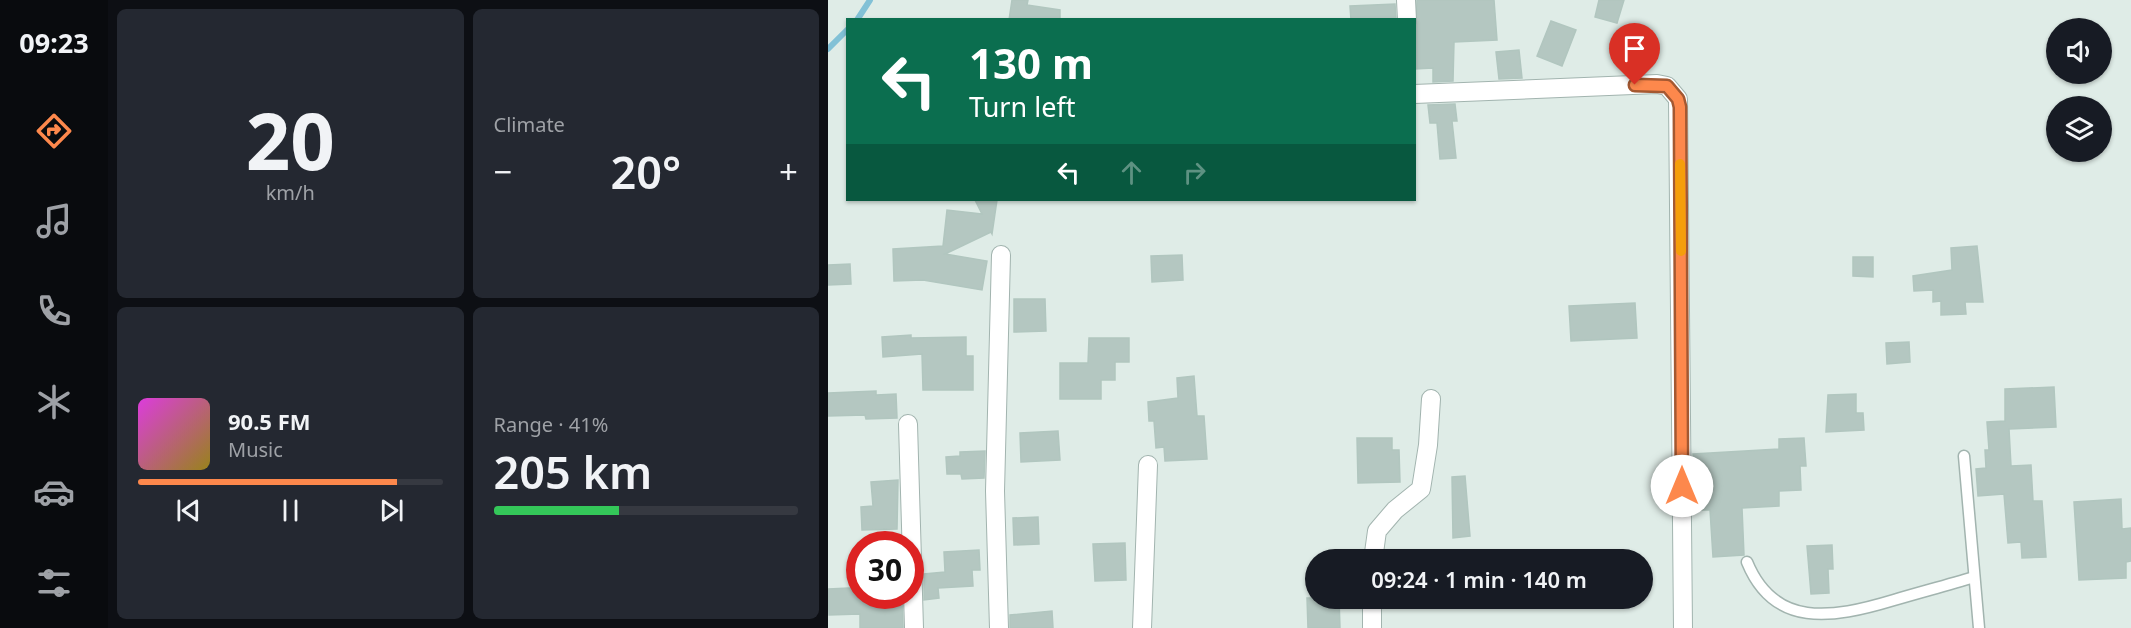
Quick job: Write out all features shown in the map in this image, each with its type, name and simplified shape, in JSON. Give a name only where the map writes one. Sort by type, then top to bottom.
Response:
[{"type":"street","points":[[1406,0],[1407,18]]},
{"type":"street","points":[[1416,94],[1657,84],[1667,86],[1678,99],[1683,628]]},
{"type":"street","points":[[999,628],[995,491],[1001,255]]},
{"type":"street","points":[[1375,549],[1377,531],[1395,510],[1421,489],[1428,445],[1431,399]]},
{"type":"street","points":[[908,424],[914,628]]},
{"type":"street","points":[[1142,628],[1148,465]]},
{"type":"street","points":[[1372,609],[1372,628]]},
{"type":"lane","points":[[1964,456],[1979,628]]},
{"type":"lane","points":[[1746,562],[1754,585],[1766,601],[1783,612],[1812,620],[1840,617],[1974,578]]},
{"type":"building","points":[[1012,0],[1028,0],[1027,5],[1060,10],[1060,18],[1009,18]]},
{"type":"building","points":[[1417,0],[1494,0],[1497,40],[1454,42],[1453,81],[1433,82],[1433,68],[1416,69]]},
{"type":"building","points":[[1599,0],[1624,0],[1617,23],[1595,17]]},
{"type":"building","points":[[1395,4],[1396,18],[1351,18],[1350,6]]},
{"type":"building","points":[[1551,21],[1576,30],[1562,66],[1537,56]]},
{"type":"building","points":[[1519,50],[1522,78],[1499,79],[1496,52]]},
{"type":"building","points":[[1455,104],[1457,121],[1452,121],[1456,158],[1440,159],[1437,123],[1430,123],[1428,105]]},
{"type":"building","points":[[976,201],[997,201],[992,234],[991,232],[945,254],[987,261],[982,290],[923,280],[894,281],[893,249],[943,246],[947,210],[982,214]]},
{"type":"building","points":[[1977,246],[1983,302],[1965,302],[1966,314],[1941,315],[1941,301],[1933,302],[1933,290],[1914,291],[1913,276],[1952,270],[1951,248]]},
{"type":"building","points":[[1182,255],[1183,280],[1152,282],[1151,256]]},
{"type":"building","points":[[1853,257],[1873,257],[1873,277],[1853,276]]},
{"type":"building","points":[[850,264],[851,284],[828,285],[828,265]]},
{"type":"building","points":[[1014,299],[1045,299],[1046,331],[1014,332]]},
{"type":"building","points":[[1635,303],[1637,338],[1571,341],[1569,306]]},
{"type":"building","points":[[911,335],[911,338],[966,337],[966,356],[973,356],[973,390],[923,390],[922,354],[883,357],[882,337]]},
{"type":"building","points":[[1089,338],[1129,338],[1129,362],[1115,362],[1115,380],[1101,380],[1101,399],[1060,399],[1060,363],[1088,363]]},
{"type":"building","points":[[1909,342],[1910,362],[1887,364],[1886,343]]},
{"type":"building","points":[[1194,376],[1197,416],[1204,416],[1207,459],[1165,461],[1164,447],[1156,448],[1154,421],[1149,421],[1148,402],[1178,398],[1177,378]]},
{"type":"building","points":[[2054,387],[2056,427],[2009,429],[2011,466],[2031,465],[2033,501],[2042,501],[2046,557],[2022,558],[2021,542],[2008,543],[2004,494],[1978,496],[1976,469],[1986,468],[1985,450],[1989,450],[1987,422],[2005,421],[2005,389]]},
{"type":"building","points":[[876,391],[876,395],[896,394],[897,418],[866,419],[865,415],[828,416],[828,393]]},
{"type":"building","points":[[1856,394],[1856,413],[1863,413],[1864,430],[1826,432],[1828,395]]},
{"type":"building","points":[[1058,431],[1060,460],[1021,462],[1020,433]]},
{"type":"building","points":[[1357,438],[1392,438],[1392,450],[1399,450],[1400,482],[1358,483]]},
{"type":"building","points":[[1804,438],[1806,466],[1800,466],[1801,490],[1779,491],[1779,506],[1742,508],[1744,555],[1713,557],[1710,510],[1701,510],[1693,454],[1779,449],[1779,439]]},
{"type":"building","points":[[985,451],[984,478],[962,479],[961,474],[947,474],[946,457],[960,456],[960,452]]},
{"type":"building","points":[[1465,476],[1470,536],[1453,538],[1452,477]]},
{"type":"building","points":[[898,480],[897,529],[862,530],[861,507],[873,506],[871,482]]},
{"type":"building","points":[[2121,499],[2122,529],[2131,528],[2131,561],[2126,562],[2126,578],[2079,580],[2074,502]]},
{"type":"building","points":[[1038,517],[1039,544],[1014,545],[1013,518]]},
{"type":"building","points":[[1125,543],[1126,580],[1095,581],[1093,544]]},
{"type":"building","points":[[1832,545],[1833,569],[1828,569],[1829,593],[1811,594],[1807,546]]},
{"type":"building","points":[[979,550],[980,570],[972,570],[973,586],[938,588],[939,598],[924,600],[924,574],[945,572],[944,552]]},
{"type":"building","points":[[846,588],[846,609],[902,609],[903,628],[860,628],[860,614],[829,615],[828,589]]},
{"type":"building","points":[[1307,609],[1339,609],[1340,628],[1308,628]]},
{"type":"building","points":[[1052,611],[1053,628],[1010,628],[1010,615]]},
{"type":"waterway","points":[[858,18],[870,0]]},
{"type":"waterway","points":[[828,49],[846,31]]},
{"type":"slow traffic","points":[[1680,164],[1681,251]]},
{"type":"route","points":[[1635,85],[1667,86],[1674,91],[1680,107],[1682,486]]}]
